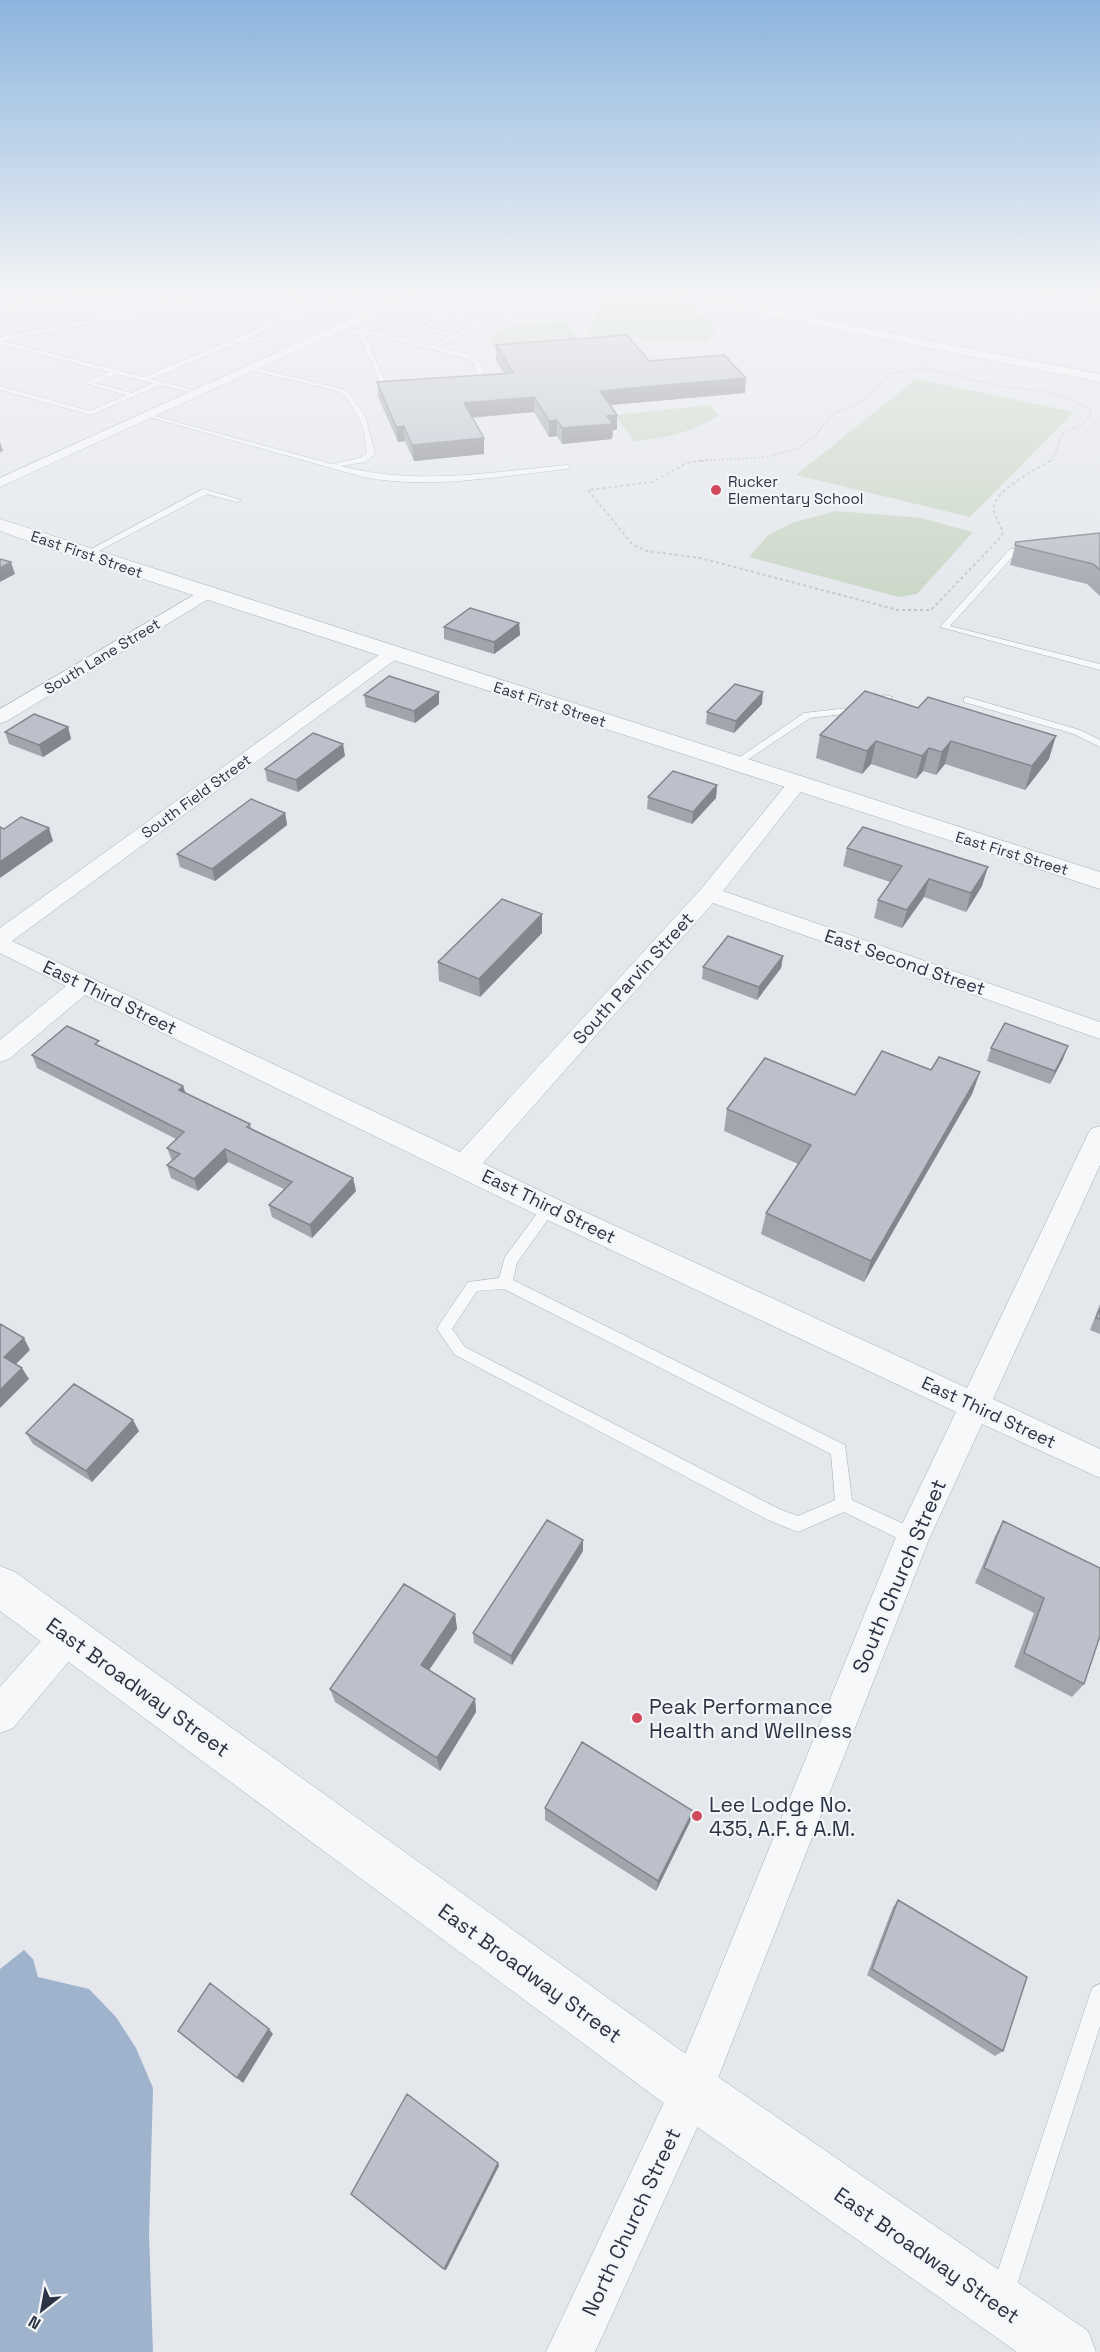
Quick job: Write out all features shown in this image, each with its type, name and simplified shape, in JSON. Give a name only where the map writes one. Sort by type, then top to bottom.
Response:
[{"type":"street","points":[[0,483],[190,397]]},
{"type":"street","name":"East First Street","points":[[0,525],[204,594],[1100,881]]},
{"type":"street","name":"South Lane Street","points":[[0,717],[204,594]]},
{"type":"street","name":"South Field Street","points":[[0,942],[393,653]]},
{"type":"street","name":"South Parvin Street","points":[[465,1165],[709,894],[796,785]]},
{"type":"street","name":"East Second Street","points":[[709,894],[1100,1030]]},
{"type":"street","name":"East Third Street","points":[[0,942],[82,985],[465,1165],[549,1208],[1100,1464]]},
{"type":"street","points":[[0,1053],[82,985]]},
{"type":"street","name":"South Church Street","points":[[692,2091],[913,1537],[1100,1136]]},
{"type":"street","name":"East Broadway Street","points":[[0,1586],[692,2091],[1067,2352]]},
{"type":"street","points":[[0,1715],[68,1636]]},
{"type":"street","name":"North Church Street","points":[[570,2352],[692,2091]]},
{"type":"lane","points":[[31,397],[91,414],[129,397]]},
{"type":"lane","points":[[333,466],[362,460],[371,454],[366,430],[349,397]]},
{"type":"lane","points":[[149,416],[366,475],[395,480],[437,479],[567,466]]},
{"type":"lane","points":[[86,554],[206,491],[237,500]]},
{"type":"lane","points":[[1035,547],[1013,551],[944,627],[1100,668]]},
{"type":"lane","points":[[735,764],[807,715],[878,707],[888,697]]},
{"type":"lane","points":[[967,700],[1077,732],[1100,744]]},
{"type":"lane","points":[[505,1283],[510,1262],[549,1208]]},
{"type":"lane","points":[[844,1504],[839,1450],[505,1283],[473,1286],[444,1329],[460,1352],[774,1515],[798,1524],[844,1504],[913,1537]]},
{"type":"lane","points":[[998,2305],[1100,1994]]},
{"type":"path","points":[[868,397],[833,414],[820,426],[814,437],[798,448],[768,457],[712,459],[687,464],[652,482],[588,490],[633,544],[647,551],[700,558],[898,610],[910,612],[935,608],[1000,538],[1003,532],[994,510],[995,500],[1003,491],[1053,459],[1062,434],[1089,418],[1090,409],[1080,401],[1069,397]]},
{"type":"green space","points":[[894,397],[1001,397],[1074,412],[970,517],[796,475]]},
{"type":"green space","points":[[709,405],[719,415],[710,421],[667,437],[645,440],[634,441],[615,415]]},
{"type":"green space","points":[[836,511],[921,518],[973,532],[917,594],[899,597],[749,557],[769,534],[795,522]]},
{"type":"water","points":[[24,1950],[33,1959],[38,1977],[89,1989],[116,2017],[136,2048],[153,2088],[149,2234],[153,2352],[0,2352],[0,1969]]},
{"type":"building","points":[[383,397],[604,397],[617,415],[607,416],[613,424],[562,428],[557,420],[549,421],[534,397],[464,403],[484,438],[412,445],[404,426],[396,427]]},
{"type":"building","points":[[1100,533],[1100,570],[1093,564],[1015,545],[1016,542]]},
{"type":"building","points":[[0,559],[11,562],[0,568]]},
{"type":"building","points":[[470,608],[519,623],[494,642],[444,627]]},
{"type":"building","points":[[389,676],[439,692],[414,711],[364,695]]},
{"type":"building","points":[[735,684],[763,692],[736,721],[707,712]]},
{"type":"building","points":[[865,691],[918,708],[928,697],[1056,736],[1032,766],[951,741],[942,752],[929,748],[922,756],[876,741],[867,751],[820,735]]},
{"type":"building","points":[[34,714],[68,727],[39,745],[5,732]]},
{"type":"building","points":[[313,733],[343,744],[296,780],[265,769]]},
{"type":"building","points":[[673,771],[717,785],[693,812],[648,797]]},
{"type":"building","points":[[251,799],[285,813],[212,869],[177,854]]},
{"type":"building","points":[[21,817],[49,828],[0,862],[0,827],[4,829]]},
{"type":"building","points":[[863,827],[988,867],[971,893],[929,879],[907,910],[878,900],[902,866],[847,848]]},
{"type":"building","points":[[502,899],[542,914],[479,979],[438,962]]},
{"type":"building","points":[[728,936],[783,956],[759,987],[703,967]]},
{"type":"building","points":[[1005,1023],[1068,1046],[1055,1071],[991,1048]]},
{"type":"building","points":[[67,1026],[99,1041],[95,1044],[183,1086],[179,1090],[250,1124],[247,1127],[353,1178],[310,1225],[269,1205],[292,1182],[225,1149],[194,1179],[167,1165],[180,1154],[167,1148],[184,1132],[32,1055]]},
{"type":"building","points":[[882,1051],[931,1070],[939,1057],[980,1072],[871,1261],[766,1213],[811,1145],[727,1109],[765,1058],[855,1095]]},
{"type":"building","points":[[0,1324],[24,1338],[4,1357],[22,1368],[0,1390]]},
{"type":"building","points":[[74,1384],[133,1420],[86,1471],[26,1433]]},
{"type":"building","points":[[547,1520],[583,1540],[511,1656],[473,1633]]},
{"type":"building","points":[[1003,1521],[1100,1568],[1100,1636],[1084,1684],[1024,1653],[1044,1598],[984,1568]]},
{"type":"building","points":[[404,1584],[455,1614],[421,1665],[475,1699],[437,1758],[330,1689]]},
{"type":"building","points":[[582,1742],[693,1811],[658,1881],[545,1808]]},
{"type":"building","points":[[898,1900],[1027,1977],[1003,2051],[872,1969]]},
{"type":"building","points":[[210,1983],[269,2029],[237,2078],[178,2031]]},
{"type":"building","points":[[407,2094],[498,2163],[444,2269],[351,2194]]},
{"type":"place","name":"Rucker Elementary School","points":[[716,490]]},
{"type":"place","name":"Peak Performance Health and Wellness","points":[[637,1718]]},
{"type":"place","name":"Lee Lodge No. 435, A.F. & A.M.","points":[[697,1816]]}]
